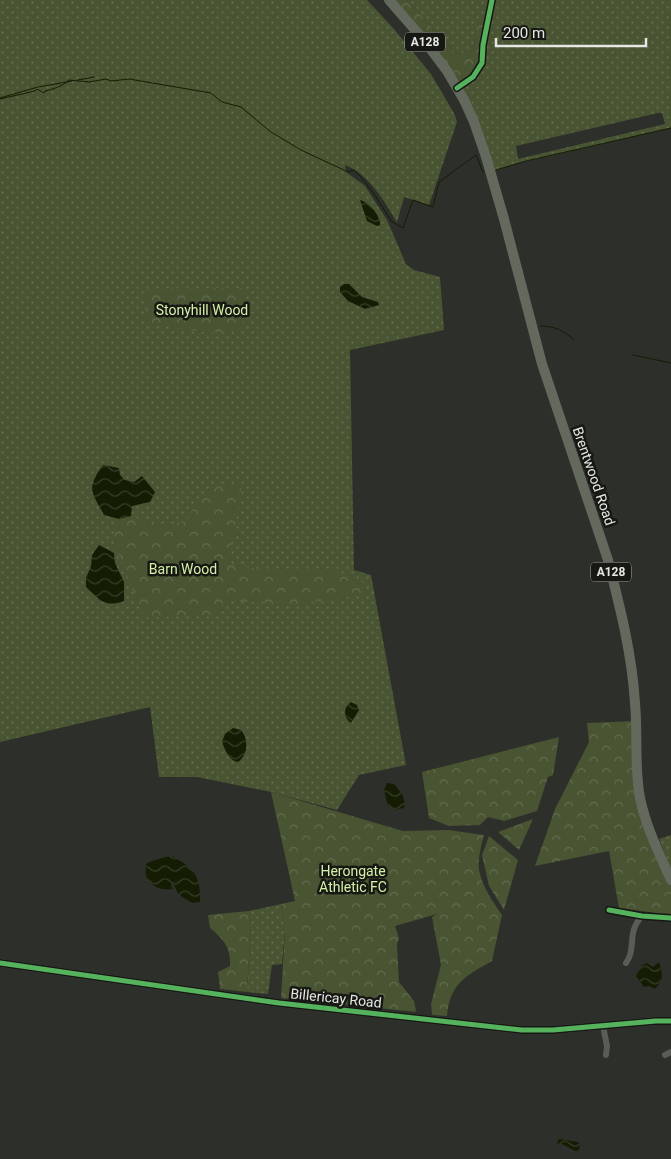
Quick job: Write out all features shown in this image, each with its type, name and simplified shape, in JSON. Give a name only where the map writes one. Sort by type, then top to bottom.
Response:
[{"type":"main road","name":"Brentwood Road","points":[[389,0],[423,39],[457,88],[474,122],[486,157],[542,364],[608,560],[617,593],[634,686],[637,775],[640,797],[650,831],[671,880]]},
{"type":"street","points":[[457,88],[473,77],[482,63],[482,45],[492,0]]},
{"type":"street","points":[[609,910],[642,916],[671,918]]},
{"type":"street","points":[[626,962],[630,956],[633,929],[636,922],[642,916]]},
{"type":"street","name":"Billericay Road","points":[[0,963],[279,1003],[497,1028],[554,1030],[671,1021]]},
{"type":"street","points":[[604,1026],[607,1046],[606,1055]]},
{"type":"green space","points":[[0,0],[367,0],[431,74],[455,115],[457,122],[429,205],[404,197],[397,222],[369,181],[354,169],[345,165],[346,172],[365,186],[387,220],[406,264],[414,270],[440,277],[444,330],[350,350],[354,570],[371,575],[406,765],[359,775],[337,810],[271,792],[197,777],[159,777],[150,707],[0,742]]},
{"type":"green space","points":[[389,0],[407,0],[456,54],[473,51],[478,21],[486,22],[482,63],[473,77],[457,88]]},
{"type":"green space","points":[[407,0],[671,0],[671,128],[519,163],[493,171],[457,88],[473,77],[478,22],[473,51],[456,54]],"holes":[[[662,113],[665,124],[518,159],[516,146]]]},
{"type":"green space","name":"Stonyhill Wood","points":[[158,288],[247,288],[242,329],[210,333],[145,323],[145,296]]},
{"type":"green space","name":"Barn Wood","points":[[242,483],[229,564],[269,571],[331,571],[367,584],[363,594],[301,604],[227,601],[214,615],[143,617],[113,539],[119,519],[131,516],[160,527],[185,521],[196,505],[217,487]]},
{"type":"green space","points":[[636,721],[640,797],[671,880],[671,915],[619,908],[609,851],[535,866],[555,809],[589,742],[587,723]]},
{"type":"green space","points":[[559,737],[553,775],[548,777],[537,811],[504,821],[488,817],[480,825],[449,826],[429,818],[422,772]]},
{"type":"green space","name":"Herongate Athletic FC","points":[[271,792],[403,831],[448,830],[484,835],[479,858],[480,873],[485,888],[502,915],[492,961],[467,976],[456,988],[447,1016],[432,1015],[431,1004],[441,965],[432,917],[437,914],[395,926],[399,938],[397,944],[399,982],[414,1001],[416,1012],[281,998],[285,931],[281,904],[295,901]]},
{"type":"green space","points":[[533,819],[519,850],[498,832]]},
{"type":"green space","points":[[671,835],[671,869],[659,839]]},
{"type":"green space","points":[[489,836],[518,860],[504,910],[489,886],[482,855]]},
{"type":"green space","points":[[281,904],[285,931],[282,964],[272,965],[268,994],[247,992],[251,925],[249,911]]},
{"type":"green space","points":[[249,911],[251,925],[247,992],[220,989],[218,972],[230,966],[230,959],[225,944],[210,928],[208,915]]},
{"type":"water","points":[[360,200],[367,203],[374,210],[379,218],[380,225],[377,226],[367,221]]},
{"type":"water","points":[[344,284],[349,284],[362,297],[378,302],[379,305],[365,309],[348,301],[340,292],[340,287]]},
{"type":"water","points":[[103,465],[119,468],[120,475],[125,480],[134,482],[142,476],[155,492],[150,502],[132,506],[131,516],[119,519],[104,515],[92,490],[94,480]]},
{"type":"water","points":[[99,545],[114,553],[115,563],[124,582],[124,601],[112,604],[103,602],[86,587],[86,578],[91,566],[92,555]]},
{"type":"water","points":[[351,702],[357,705],[359,710],[351,723],[346,718],[345,710]]},
{"type":"water","points":[[233,728],[241,730],[246,742],[244,755],[238,762],[226,752],[222,742],[225,734]]},
{"type":"water","points":[[387,783],[394,784],[401,792],[404,798],[404,808],[395,810],[388,806],[384,790]]},
{"type":"water","points":[[172,856],[186,865],[195,874],[199,885],[200,902],[192,903],[181,896],[172,881],[171,886],[173,889],[165,889],[157,887],[148,880],[146,864]]},
{"type":"water","points":[[659,962],[662,973],[660,983],[655,989],[649,986],[644,987],[636,976],[642,965],[647,963],[653,967]]},
{"type":"water","points":[[559,1139],[578,1142],[580,1144],[579,1150],[575,1151],[562,1144],[558,1144]]},
{"type":"waterway","points":[[78,80],[94,77]]},
{"type":"waterway","points":[[0,99],[37,89],[44,93],[61,86],[69,80],[89,82],[106,79],[111,81],[129,79],[211,93],[222,102],[241,107],[271,132],[301,150],[348,172],[354,170],[374,194],[392,222],[403,228],[413,200],[433,207],[439,182],[476,155],[483,172]]},
{"type":"waterway","points":[[0,98],[38,87],[72,81]]},
{"type":"waterway","points":[[496,170],[526,161],[671,128]]},
{"type":"waterway","points":[[540,326],[558,329],[574,340]]},
{"type":"waterway","points":[[633,355],[671,363]]},
{"type":"cycle path","points":[[457,88],[473,77],[482,63],[483,45],[492,0]]},
{"type":"cycle path","points":[[609,910],[642,916],[671,918]]},
{"type":"cycle path","points":[[0,963],[279,1003],[522,1030],[553,1030],[671,1021]]}]
